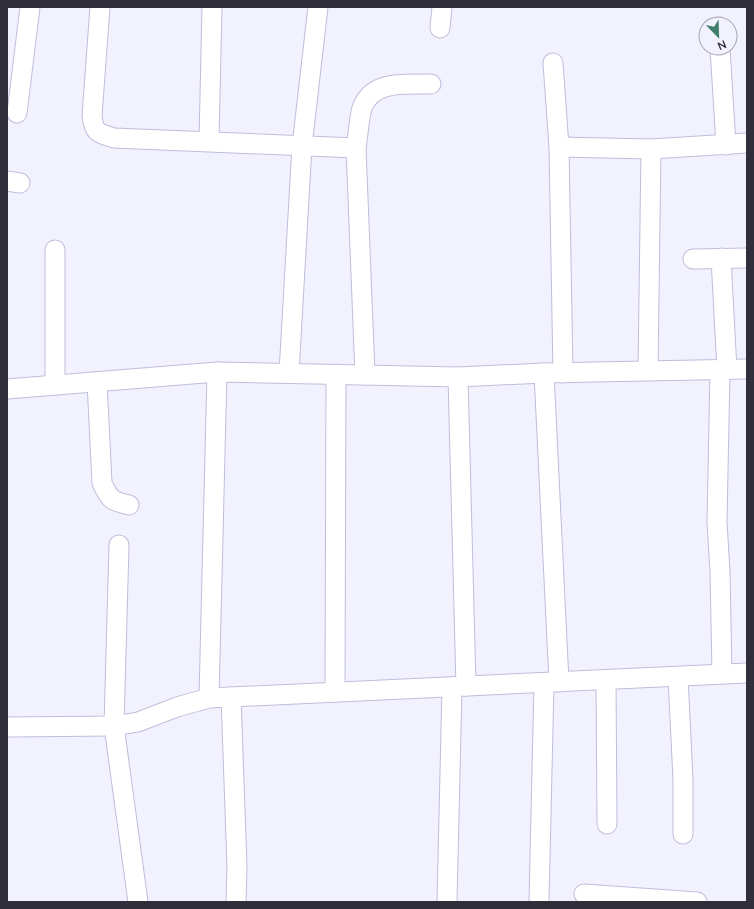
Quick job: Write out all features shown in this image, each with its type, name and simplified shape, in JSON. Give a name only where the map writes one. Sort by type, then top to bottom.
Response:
[{"type":"street","points":[[16,113],[30,7]]},
{"type":"street","points":[[100,7],[92,116],[94,127],[99,134],[114,138],[356,148]]},
{"type":"street","points":[[209,141],[212,7]]},
{"type":"street","points":[[289,374],[302,146],[318,7]]},
{"type":"street","points":[[440,28],[442,7]]},
{"type":"street","points":[[720,56],[726,145]]},
{"type":"street","points":[[553,63],[559,147],[563,373]]},
{"type":"street","points":[[365,375],[356,148],[362,108],[370,95],[386,85],[431,84]]},
{"type":"street","points":[[559,147],[651,149],[747,143]]},
{"type":"street","points":[[648,370],[651,149]]},
{"type":"street","points":[[54,385],[55,250]]},
{"type":"street","points":[[721,258],[723,370],[717,522],[720,572],[722,673]]},
{"type":"street","points":[[693,259],[747,258]]},
{"type":"street","points":[[7,389],[218,372],[458,378],[544,373],[747,369]]},
{"type":"street","points":[[208,698],[218,372]]},
{"type":"street","points":[[539,902],[551,682],[544,373]]},
{"type":"street","points":[[335,692],[336,374]]},
{"type":"street","points":[[446,902],[459,686],[458,378]]},
{"type":"street","points":[[97,382],[102,483],[108,496],[115,502],[129,505]]},
{"type":"street","points":[[119,545],[114,726],[138,902]]},
{"type":"street","points":[[7,727],[114,726],[138,722],[177,707],[208,698],[747,673]]},
{"type":"street","points":[[678,677],[683,780],[683,834]]},
{"type":"street","points":[[606,680],[607,824]]},
{"type":"street","points":[[231,697],[237,867],[236,902]]},
{"type":"street","points":[[584,894],[636,900],[697,902]]}]
